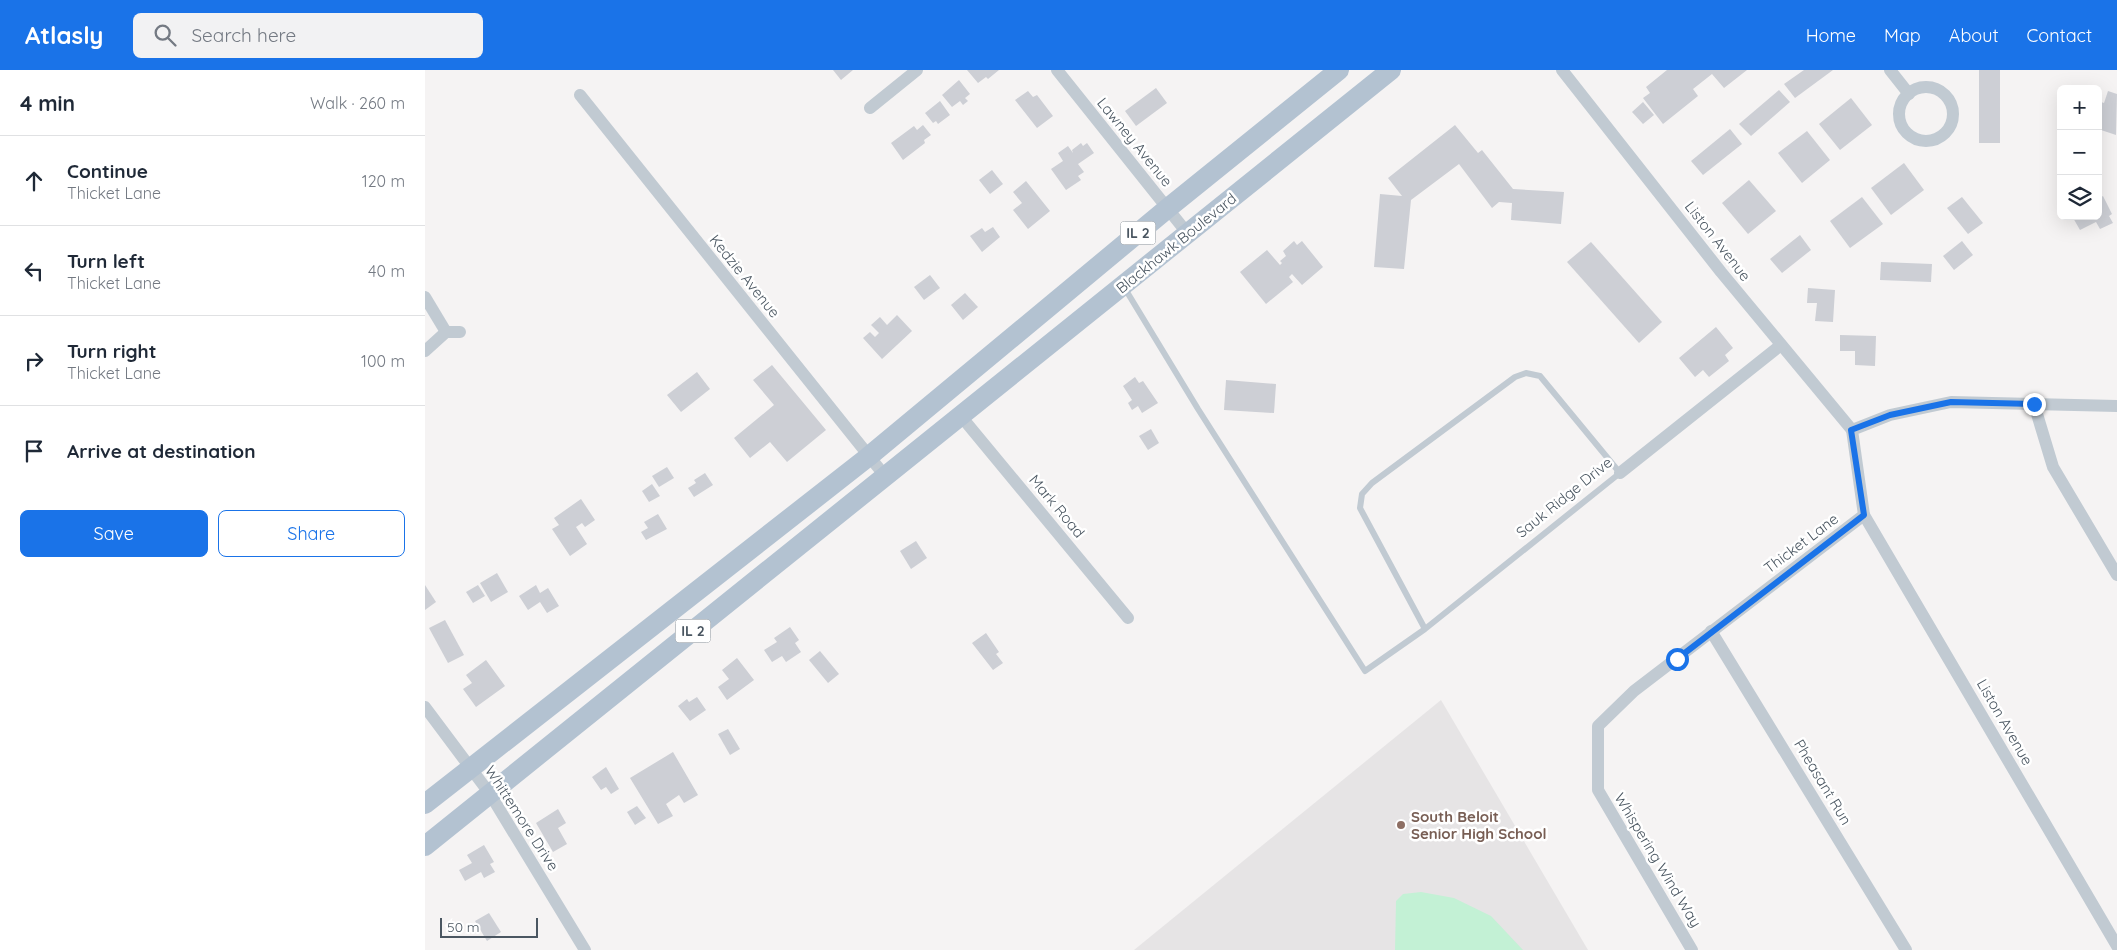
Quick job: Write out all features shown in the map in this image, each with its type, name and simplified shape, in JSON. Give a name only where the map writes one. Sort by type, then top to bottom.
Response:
[{"type":"main road","name":"Blackhawk Boulevard","points":[[868,457],[1168,208],[1339,70]]},
{"type":"main road","name":"Blackhawk Boulevard","points":[[960,415],[1391,70]]},
{"type":"main road","name":"IL 2","points":[[425,846],[960,415]]},
{"type":"main road","name":"IL 2","points":[[425,804],[868,457]]},
{"type":"street","points":[[870,108],[917,70]]},
{"type":"street","name":"Lawney Avenue","points":[[1057,70],[1188,234]]},
{"type":"street","name":"Liston Avenue","points":[[1561,70],[1851,430]]},
{"type":"street","points":[[1890,70],[1909,94]]},
{"type":"street","points":[[1929,87],[1946,95],[1953,111],[1950,128],[1944,135],[1928,142],[1919,141],[1904,131],[1899,114],[1900,105],[1909,94],[1920,88],[1929,87]]},
{"type":"street","name":"Kedzie Avenue","points":[[580,95],[885,476]]},
{"type":"street","points":[[425,297],[446,332]]},
{"type":"street","points":[[425,351],[446,332],[460,332]]},
{"type":"street","name":"Sauk Ridge Drive","points":[[1619,473],[1781,344]]},
{"type":"street","points":[[1864,515],[1851,430],[1890,415],[1951,402],[2117,406]]},
{"type":"street","points":[[2034,404],[2053,467],[2117,575]]},
{"type":"street","name":"Mark Road","points":[[960,415],[1128,618]]},
{"type":"street","name":"Liston Avenue","points":[[1864,515],[2117,946]]},
{"type":"street","name":"Thicket Lane","points":[[1598,726],[1634,691],[1864,515]]},
{"type":"street","name":"Pheasant Run","points":[[1711,631],[1906,950]]},
{"type":"street","name":"Whittemore Drive","points":[[425,707],[490,794],[585,950]]},
{"type":"street","name":"Whispering Wind Way","points":[[1598,726],[1598,790],[1692,950]]},
{"type":"lane","name":"Sauk Ridge Drive","points":[[1123,286],[1198,409],[1365,671],[1425,629],[1619,473]]},
{"type":"lane","points":[[1425,629],[1360,508],[1362,494],[1372,484],[1515,377],[1526,373],[1540,376],[1619,473]]},
{"type":"shaded area","name":"South Beloit Senior High School","points":[[1441,700],[1588,950],[1134,950]]},
{"type":"green space","points":[[1421,892],[1454,898],[1491,916],[1523,950],[1395,950],[1396,901],[1403,894]]},
{"type":"building","points":[[833,70],[853,70],[841,80]]},
{"type":"building","points":[[967,70],[999,70],[988,79],[986,77],[978,83]]},
{"type":"building","points":[[1667,70],[1747,70],[1724,88],[1712,74],[1693,89],[1698,96],[1663,124],[1643,98],[1650,93],[1646,87]]},
{"type":"building","points":[[1804,70],[1833,70],[1795,98],[1784,84]]},
{"type":"building","points":[[1979,70],[2000,70],[2000,143],[1979,143]]},
{"type":"building","points":[[959,80],[970,94],[965,98],[968,101],[963,105],[960,101],[952,107],[942,95]]},
{"type":"building","points":[[1156,88],[1167,103],[1136,126],[1125,111]]},
{"type":"building","points":[[1779,90],[1790,102],[1751,136],[1739,124]]},
{"type":"building","points":[[1028,91],[1033,97],[1037,95],[1053,116],[1037,128],[1015,100]]},
{"type":"building","points":[[2108,91],[2117,94],[2116,135],[2102,130],[2102,102],[2104,103]]},
{"type":"building","points":[[1851,98],[1872,125],[1840,150],[1819,124]]},
{"type":"building","points":[[940,101],[950,115],[938,124],[936,121],[933,123],[925,113]]},
{"type":"building","points":[[1643,102],[1654,115],[1643,124],[1632,112]]},
{"type":"building","points":[[923,125],[931,135],[924,140],[925,143],[903,160],[891,143],[914,126],[917,130]]},
{"type":"building","points":[[1455,125],[1478,153],[1482,150],[1513,189],[1564,192],[1561,224],[1511,220],[1512,203],[1499,202],[1492,208],[1459,164],[1411,200],[1404,269],[1374,267],[1380,194],[1402,196],[1388,178]]},
{"type":"building","points":[[1730,129],[1742,144],[1703,175],[1691,161]]},
{"type":"building","points":[[1807,131],[1830,160],[1802,183],[1778,153]]},
{"type":"building","points":[[1081,143],[1083,146],[1087,143],[1094,153],[1078,164],[1084,172],[1078,176],[1081,180],[1066,190],[1051,169],[1063,161],[1058,153],[1068,146],[1073,153],[1072,150]]},
{"type":"building","points":[[1904,163],[1924,190],[1891,215],[1871,188]]},
{"type":"building","points":[[992,170],[1003,184],[990,194],[979,180]]},
{"type":"building","points":[[1749,180],[1776,211],[1748,234],[1722,203]]},
{"type":"building","points":[[1026,181],[1050,211],[1028,229],[1013,210],[1022,203],[1013,192]]},
{"type":"building","points":[[1862,197],[1883,224],[1850,248],[1830,221]]},
{"type":"building","points":[[1962,197],[1983,223],[1968,234],[1947,208]]},
{"type":"building","points":[[2102,197],[2112,214],[2109,216],[2113,223],[2100,229],[2096,222],[2080,230],[2074,220],[2102,220]]},
{"type":"building","points":[[993,227],[1000,237],[982,252],[970,236],[982,228],[985,232]]},
{"type":"building","points":[[1800,235],[1811,250],[1782,273],[1770,259]]},
{"type":"building","points":[[1294,241],[1297,245],[1302,241],[1323,267],[1302,285],[1292,274],[1289,277],[1293,282],[1266,304],[1240,272],[1267,250],[1280,265],[1282,263],[1280,261],[1286,256],[1283,251]]},
{"type":"building","points":[[1962,241],[1973,255],[1954,270],[1943,256]]},
{"type":"building","points":[[1591,242],[1662,322],[1639,343],[1567,262]]},
{"type":"building","points":[[1881,262],[1932,264],[1931,282],[1880,280]]},
{"type":"building","points":[[930,275],[940,288],[924,300],[914,287]]},
{"type":"building","points":[[1808,288],[1835,290],[1833,322],[1815,321],[1817,303],[1807,303]]},
{"type":"building","points":[[965,293],[978,307],[963,320],[951,305]]},
{"type":"building","points":[[897,315],[912,331],[882,359],[863,338],[870,332],[875,337],[879,333],[871,325],[880,317],[887,325]]},
{"type":"building","points":[[1716,327],[1733,348],[1725,355],[1729,361],[1709,377],[1703,370],[1695,377],[1679,358]]},
{"type":"building","points":[[1840,335],[1876,336],[1875,366],[1855,365],[1855,351],[1840,351]]},
{"type":"building","points":[[772,365],[826,430],[787,462],[770,442],[750,458],[734,438],[774,405],[753,380]]},
{"type":"building","points":[[697,372],[710,389],[681,412],[667,395]]},
{"type":"building","points":[[1135,377],[1139,383],[1143,381],[1158,403],[1142,413],[1138,406],[1132,410],[1128,403],[1132,400],[1123,386]]},
{"type":"building","points":[[1226,380],[1276,384],[1274,413],[1224,410]]},
{"type":"building","points":[[1151,429],[1159,443],[1148,450],[1139,436]]},
{"type":"building","points":[[667,467],[674,478],[659,487],[652,476]]},
{"type":"building","points":[[705,473],[713,485],[694,497],[688,488],[696,483],[694,480]]},
{"type":"building","points":[[652,484],[660,496],[649,502],[642,491]]},
{"type":"building","points":[[581,499],[595,520],[585,527],[582,523],[576,527],[587,544],[570,556],[552,529],[559,525],[554,518]]},
{"type":"building","points":[[658,514],[667,529],[646,540],[641,532],[648,528],[644,522]]},
{"type":"building","points":[[916,541],[927,558],[911,569],[900,551]]},
{"type":"building","points":[[497,573],[508,592],[491,602],[480,583]]},
{"type":"building","points":[[425,585],[436,602],[425,610]]},
{"type":"building","points":[[478,585],[485,596],[473,603],[466,592]]},
{"type":"building","points":[[536,585],[540,593],[548,588],[559,606],[547,613],[540,602],[528,610],[519,596]]},
{"type":"building","points":[[445,620],[464,655],[448,663],[429,628]]},
{"type":"building","points":[[790,627],[799,640],[795,643],[801,652],[786,662],[782,656],[772,662],[764,650],[777,642],[774,638]]},
{"type":"building","points":[[986,633],[999,652],[996,654],[1003,663],[993,670],[972,643]]},
{"type":"building","points":[[820,651],[839,674],[828,683],[809,660]]},
{"type":"building","points":[[737,658],[754,680],[727,700],[718,687],[729,679],[722,670]]},
{"type":"building","points":[[486,660],[505,686],[476,707],[463,689],[472,683],[466,675]]},
{"type":"building","points":[[697,697],[706,710],[690,721],[678,706],[687,699],[689,702]]},
{"type":"building","points":[[728,729],[740,749],[730,755],[718,734]]},
{"type":"building","points":[[673,752],[698,795],[684,803],[679,795],[666,804],[673,816],[658,824],[630,778]]},
{"type":"building","points":[[606,767],[619,789],[611,794],[606,787],[601,790],[592,777]]},
{"type":"building","points":[[637,806],[646,818],[635,825],[627,812]]},
{"type":"building","points":[[558,809],[566,823],[558,828],[567,844],[553,852],[536,823]]},
{"type":"building","points":[[484,845],[494,862],[490,864],[495,872],[484,878],[481,872],[465,881],[459,870],[472,863],[467,855]]},
{"type":"building","points":[[489,913],[501,932],[487,941],[475,921]]},
{"type":"place","name":"South Beloit Senior High School","points":[[1401,825]]},
{"type":"route","points":[[1677,659],[1864,515],[1851,430],[1890,415],[1951,402],[2034,404]]}]
